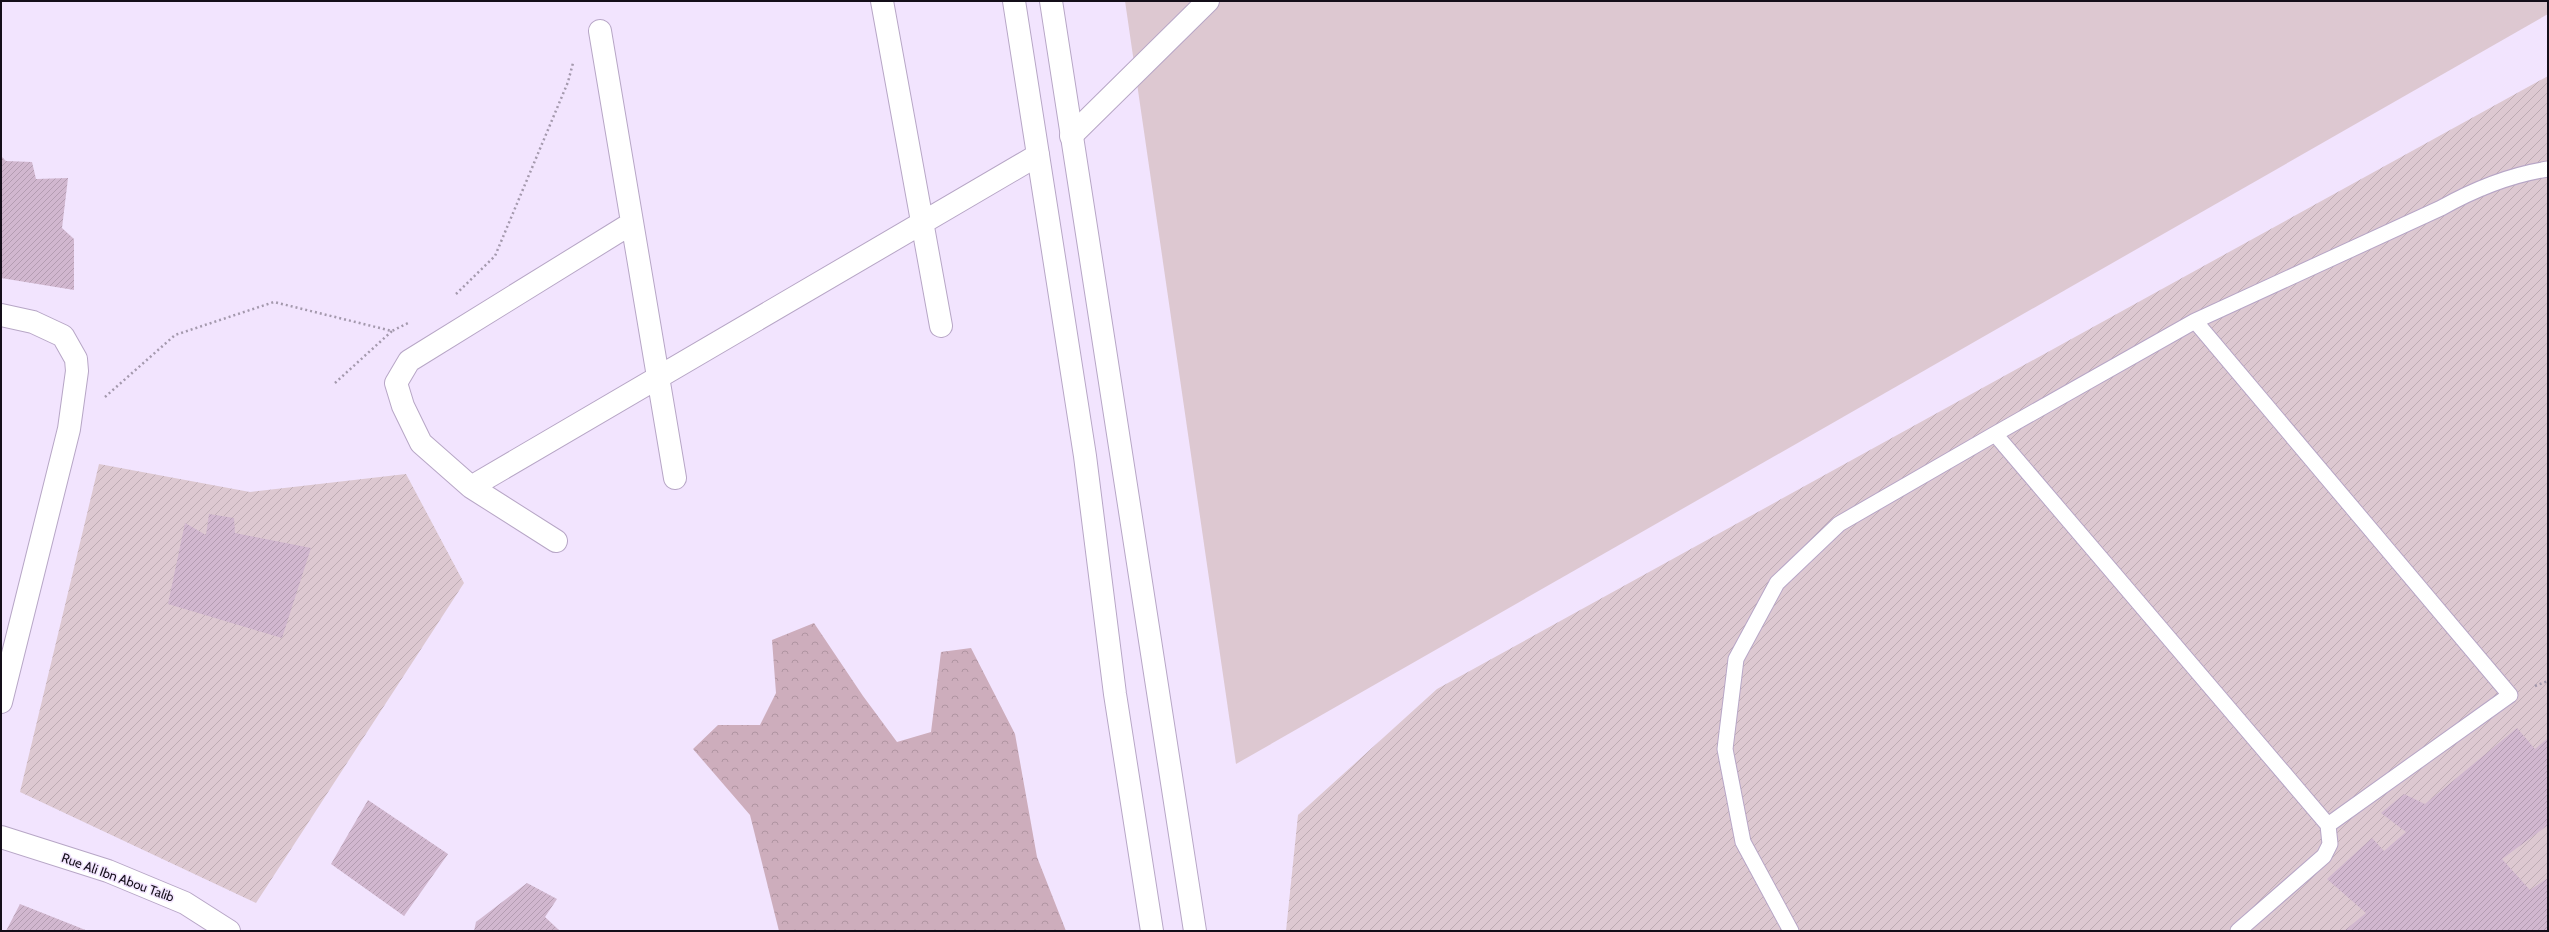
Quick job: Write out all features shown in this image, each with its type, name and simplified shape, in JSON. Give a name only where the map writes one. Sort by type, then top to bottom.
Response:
[{"type":"street","points":[[882,1],[941,326]]},
{"type":"street","points":[[1014,1],[1085,456],[1115,694],[1152,931]]},
{"type":"street","points":[[1050,1],[1195,931]]},
{"type":"street","points":[[1071,136],[1208,1]]},
{"type":"street","points":[[600,31],[675,478]]},
{"type":"street","points":[[471,487],[1038,155]]},
{"type":"street","points":[[556,541],[471,487],[421,444],[403,406],[396,383],[408,361],[632,223]]},
{"type":"street","points":[[1,315],[33,322],[63,336],[76,359],[77,371],[69,429],[1,702]]},
{"type":"street","name":"Rue Ali Ibn Abou Talib","points":[[1,837],[108,871],[157,891],[185,903],[229,931]]},
{"type":"lane","points":[[1791,931],[1743,842],[1725,749],[1736,659],[1777,583],[1839,524],[2195,321],[2441,208],[2470,192],[2502,179],[2548,169]]},
{"type":"lane","points":[[2195,321],[2510,694],[2328,825]]},
{"type":"lane","points":[[1995,434],[2328,825],[2330,844],[2324,856],[2238,931]]},
{"type":"path","points":[[451,298],[496,256],[568,82],[574,60]]},
{"type":"path","points":[[69,429],[176,334],[274,302],[392,331]]},
{"type":"path","points":[[335,383],[392,331],[412,321]]},
{"type":"shaded area","points":[[1125,1],[2548,1],[2548,14],[1236,764]]},
{"type":"shaded area","points":[[2548,76],[2548,931],[1286,931],[1298,815],[1437,689]]},
{"type":"shaded area","points":[[99,464],[250,492],[406,474],[464,583],[256,903],[20,792]]},
{"type":"green space","points":[[814,623],[863,696],[897,742],[931,732],[941,652],[971,648],[1015,734],[1037,857],[1066,931],[779,931],[750,815],[693,749],[718,725],[760,725],[776,693],[772,640]]},
{"type":"building","points":[[1,156],[6,161],[32,162],[36,179],[68,178],[62,228],[74,239],[74,290],[1,278]]},
{"type":"building","points":[[209,514],[234,518],[235,533],[311,548],[282,638],[168,604],[185,523],[206,535]]},
{"type":"building","points":[[2517,728],[2535,749],[2548,738],[2548,825],[2502,859],[2530,890],[2548,878],[2548,931],[2344,931],[2366,913],[2327,879],[2372,838],[2384,851],[2406,832],[2381,813],[2404,794],[2425,804]]},
{"type":"building","points":[[368,800],[448,854],[404,916],[331,864]]},
{"type":"building","points":[[527,883],[557,899],[545,917],[560,931],[474,931],[476,922]]},
{"type":"building","points":[[20,904],[88,931],[6,931]]}]
